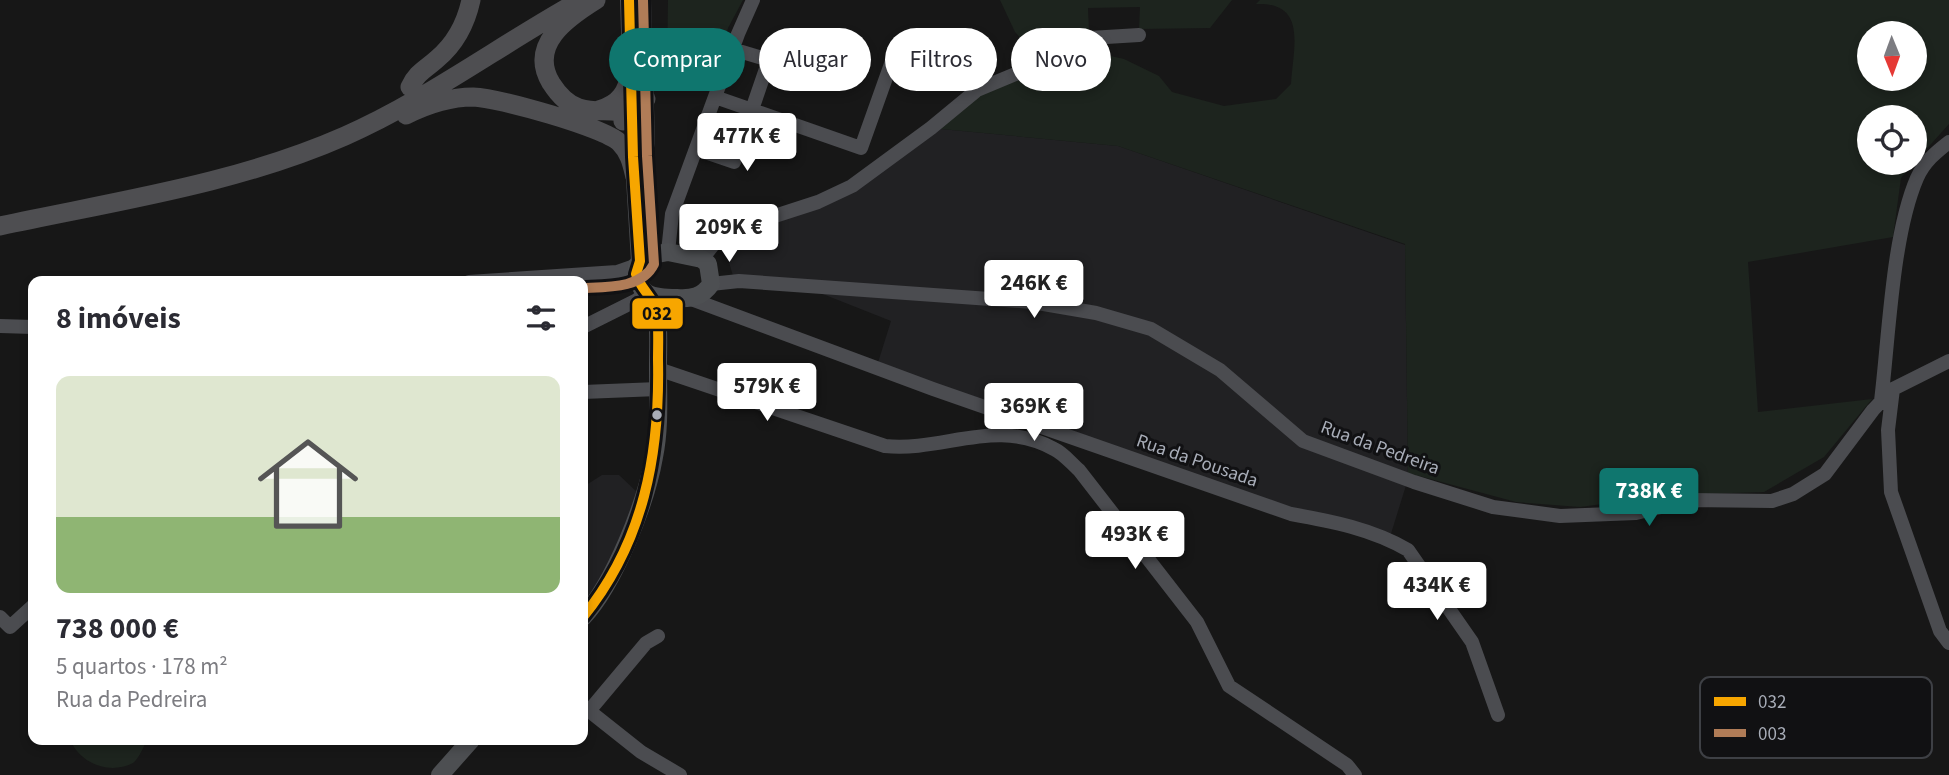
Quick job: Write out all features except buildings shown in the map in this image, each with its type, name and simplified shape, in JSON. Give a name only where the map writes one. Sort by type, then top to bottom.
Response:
[{"type":"highway","points":[[410,87],[416,75],[438,59],[453,41],[466,17],[471,0]]},
{"type":"highway","points":[[0,214],[255,158],[342,125],[553,0]]},
{"type":"highway","points":[[0,226],[226,178],[296,156],[347,136],[378,120],[581,0]]},
{"type":"highway","points":[[596,0],[573,14],[555,32],[548,43],[544,62],[549,80],[561,96],[578,108],[622,111],[633,117],[639,124],[640,174]]},
{"type":"highway","points":[[597,110],[620,100],[625,91]]},
{"type":"highway","points":[[347,136],[361,137],[415,110],[443,101],[473,97],[506,103],[606,133],[618,140],[640,174]]},
{"type":"highway","points":[[580,124],[621,121],[633,117],[646,99]]},
{"type":"main road","points":[[629,0],[630,28]]},
{"type":"main road","points":[[588,610],[607,585],[649,480],[657,435],[658,369],[640,174],[646,99],[642,0]]},
{"type":"main road","points":[[632,91],[633,117]]},
{"type":"main road","points":[[649,277],[700,284]]},
{"type":"main road","points":[[649,277],[700,284]]},
{"type":"main road","points":[[440,775],[467,745]]},
{"type":"street","points":[[742,28],[753,0]]},
{"type":"street","points":[[700,284],[716,240],[735,229],[818,202],[852,186],[931,128],[977,90],[1018,73],[1038,58],[1090,38],[1139,35]]},
{"type":"street","points":[[696,149],[734,162],[769,60],[745,53]]},
{"type":"street","points":[[715,97],[861,148],[885,81]]},
{"type":"street","points":[[588,324],[637,300],[649,277],[717,91]]},
{"type":"street","points":[[1881,401],[1907,207],[1918,175],[1931,157],[1949,142]]},
{"type":"street","points":[[558,276],[617,272],[649,277]]},
{"type":"street","name":"Rua da Pedreira","points":[[700,284],[739,281],[1032,302],[1096,313],[1151,329],[1220,370],[1303,441],[1414,482],[1493,506],[1560,516],[1636,513],[1690,500],[1772,501],[1793,494],[1825,474],[1893,389],[1949,361]]},
{"type":"street","name":"Rua da Pousada","points":[[700,284],[716,310],[1291,514],[1344,524],[1394,542],[1408,550],[1472,642],[1497,715]]},
{"type":"street","points":[[0,326],[28,327]]},
{"type":"street","points":[[658,369],[885,446],[902,447],[1004,433],[1056,449],[1079,470],[1197,622],[1228,687],[1346,765],[1355,775]]},
{"type":"street","points":[[588,392],[658,388]]},
{"type":"street","points":[[1893,389],[1888,430],[1891,492],[1940,631],[1949,643]]},
{"type":"street","points":[[0,617],[10,627],[28,611]]},
{"type":"street","points":[[588,707],[646,643],[658,636]]},
{"type":"street","points":[[588,711],[641,752],[680,775]]},
{"type":"shaded area","points":[[668,0],[743,0],[728,28],[668,28]]},
{"type":"shaded area","points":[[1000,0],[1232,0],[1210,28],[1139,29],[1140,7],[1088,8],[1089,28],[1013,28]]},
{"type":"shaded area","points":[[1260,0],[1949,0],[1949,124],[1927,149],[1927,105],[1857,105],[1857,175],[1904,175],[1901,178],[1893,237],[1748,262],[1758,412],[1872,399],[1824,457],[1764,492],[1669,495],[1580,507],[1516,502],[1408,473],[1405,244],[1118,146],[931,128],[968,101],[986,91],[997,91],[997,85],[1011,77],[1011,91],[1111,91],[1111,56],[1124,59],[1159,76],[1172,92],[1224,106],[1276,99],[1291,84],[1295,42],[1290,19],[1284,11],[1273,5],[1256,4]]},
{"type":"shaded area","points":[[931,128],[1118,146],[1405,245],[1408,479],[1389,540],[876,369],[891,321],[800,285],[734,279],[721,236],[818,202]]},
{"type":"shaded area","points":[[602,475],[619,475],[638,493],[600,583],[588,596],[588,484]]},
{"type":"shaded area","points":[[73,745],[144,745],[133,763],[115,768],[88,761]]},
{"type":"transit line","name":"032","points":[[588,610],[621,558],[634,528],[644,496],[656,429],[657,312],[636,274],[640,261],[633,157],[629,0]]},
{"type":"transit line","name":"003","points":[[588,288],[612,287],[632,282],[641,278],[654,264],[647,156],[643,0]]}]
